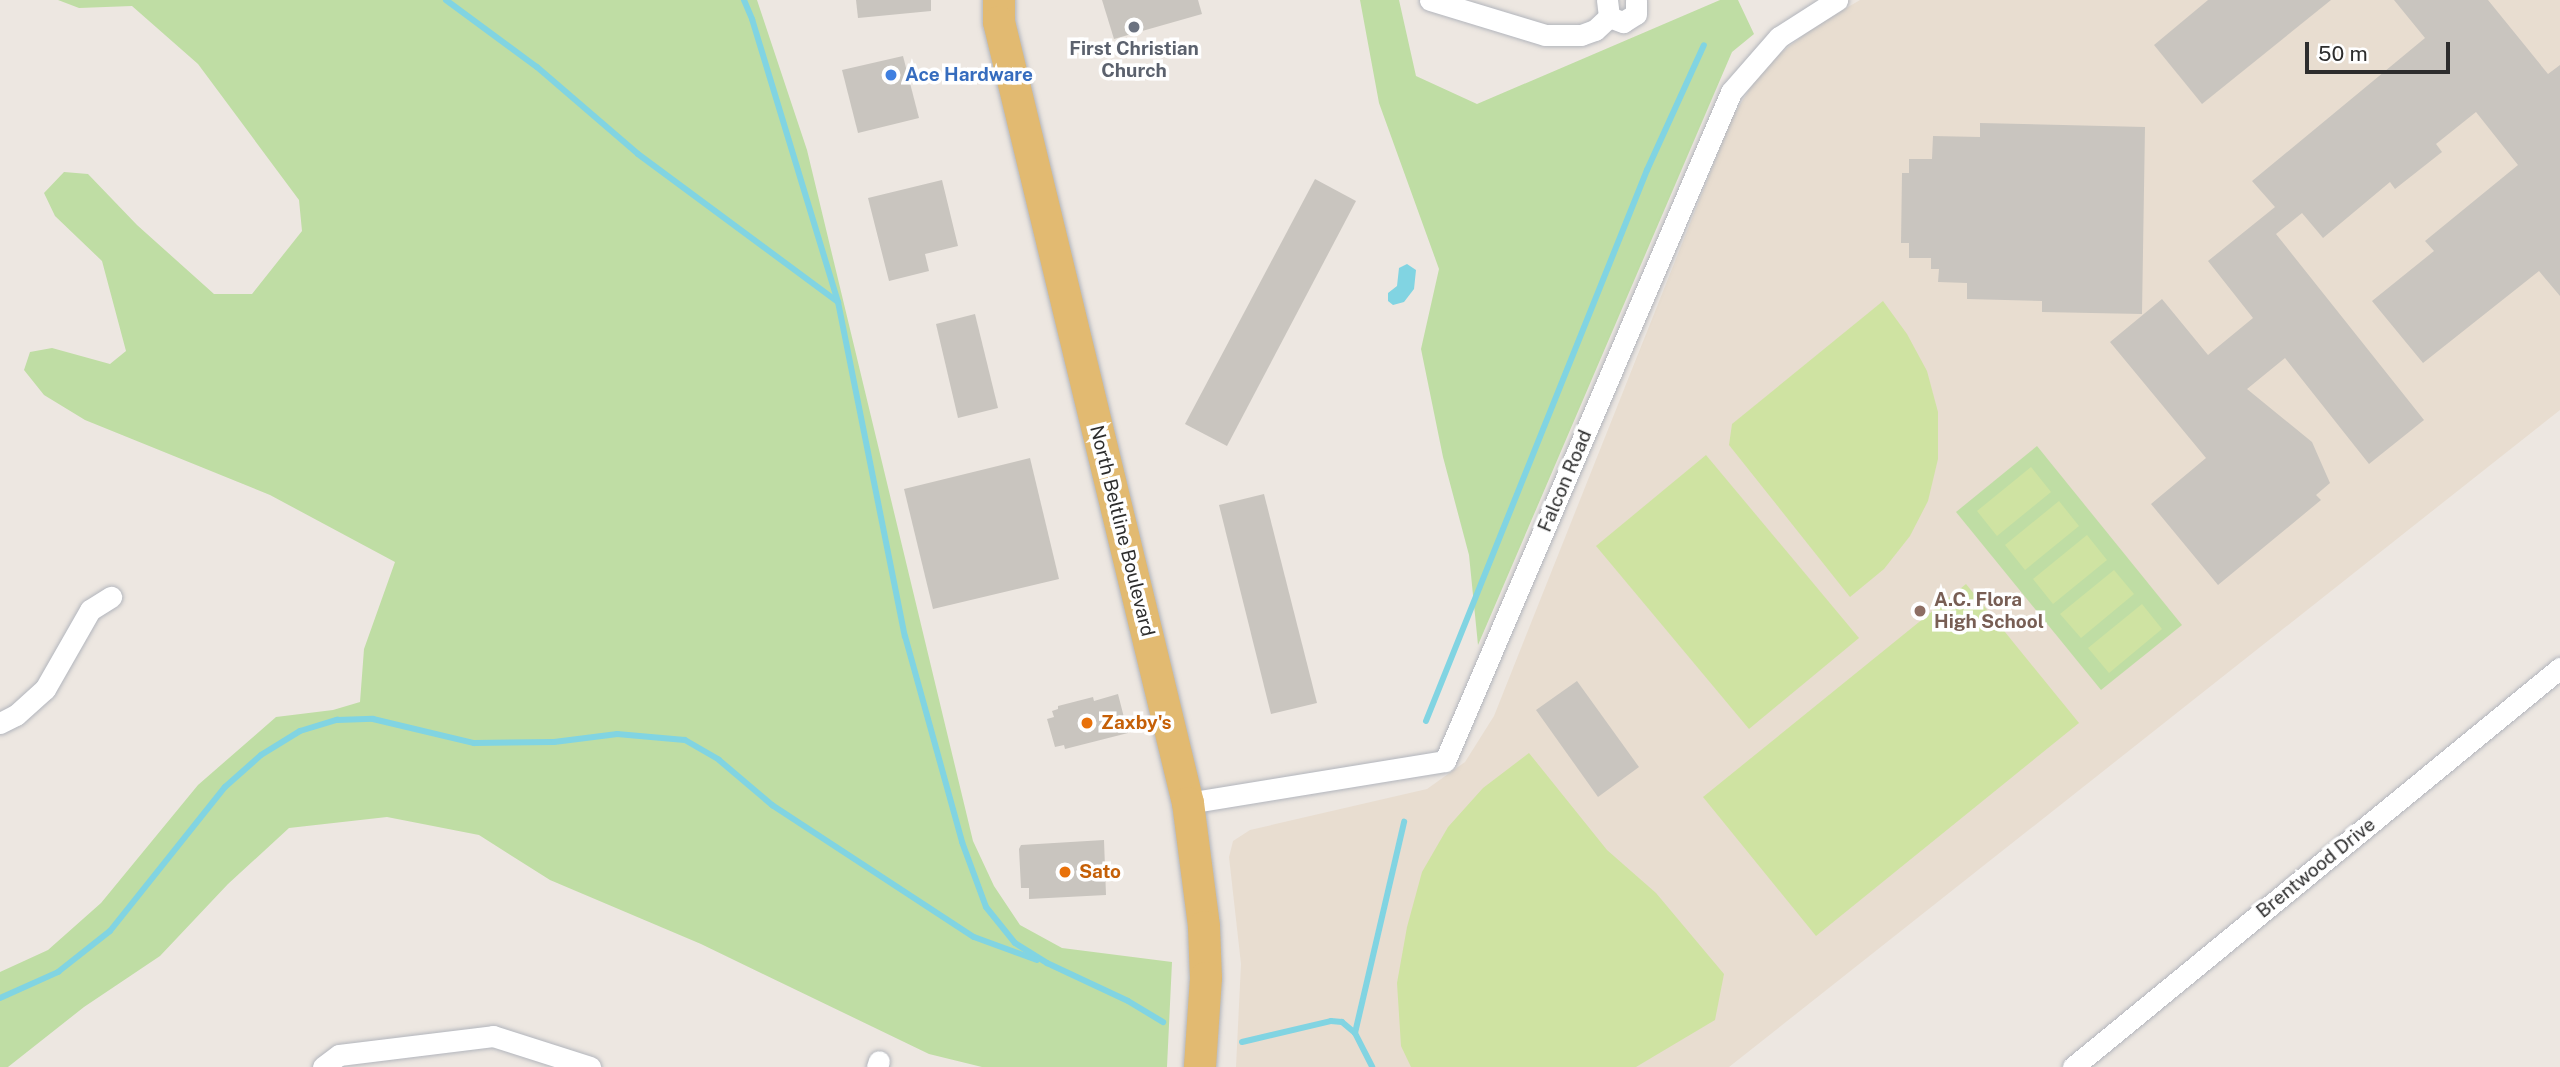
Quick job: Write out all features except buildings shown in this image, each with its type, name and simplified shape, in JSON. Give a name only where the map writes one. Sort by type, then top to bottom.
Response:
[{"type":"main road","name":"North Beltline Boulevard","points":[[999,0],[999,22],[1188,803],[1204,927],[1206,978],[1200,1067]]},
{"type":"street","points":[[1430,0],[1554,36],[1581,35],[1595,30],[1608,8],[1623,22],[1633,18],[1637,9],[1636,0]]},
{"type":"street","name":"Falcon Road","points":[[1188,803],[1445,761],[1731,92],[1779,37],[1838,0]]},
{"type":"street","points":[[0,723],[16,715],[45,689],[90,610],[111,597]]},
{"type":"street","name":"Brentwood Drive","points":[[2073,1067],[2560,668]]},
{"type":"street","points":[[323,1067],[339,1055],[493,1036],[590,1067]]},
{"type":"shaded area","name":"A.C. Flora High School","points":[[1860,0],[2560,0],[2560,410],[1729,1067],[1236,1067],[1241,964],[1229,857],[1233,841],[1250,830],[1427,789],[1465,762],[1494,716],[1732,118],[1763,67],[1814,27]]},
{"type":"green space","points":[[58,0],[757,0],[807,150],[973,841],[994,886],[1020,925],[1062,948],[1172,962],[1167,1067],[982,1067],[929,1054],[701,944],[550,880],[479,835],[387,817],[289,828],[228,884],[160,956],[84,1007],[8,1067],[0,1067],[0,972],[48,950],[101,903],[198,785],[276,717],[333,710],[360,702],[364,649],[395,562],[270,495],[85,420],[44,395],[24,370],[30,352],[52,348],[110,364],[126,351],[102,261],[55,216],[44,193],[64,172],[88,174],[137,225],[214,294],[252,294],[302,231],[299,200],[198,64],[132,6],[79,8]]},
{"type":"green space","points":[[1360,0],[1399,0],[1416,76],[1477,104],[1720,0],[1738,0],[1754,34],[1732,52],[1478,645],[1469,555],[1443,457],[1421,349],[1439,269],[1379,103]]},
{"type":"green space","points":[[1883,301],[1907,334],[1927,371],[1938,412],[1938,459],[1928,501],[1910,536],[1884,569],[1850,597],[1729,445],[1732,424]]},
{"type":"green space","points":[[2037,446],[2182,625],[2101,690],[1956,512]]},
{"type":"green space","points":[[1706,455],[1859,638],[1749,729],[1596,546]]},
{"type":"green space","points":[[2031,467],[2051,492],[1997,536],[1977,511]]},
{"type":"green space","points":[[2059,501],[2079,526],[2025,570],[2005,545]]},
{"type":"green space","points":[[2087,535],[2107,560],[2053,604],[2033,579]]},
{"type":"green space","points":[[2114,570],[2134,594],[2081,638],[2060,614]]},
{"type":"green space","points":[[1966,584],[2079,723],[1816,936],[1703,797]]},
{"type":"green space","points":[[2142,604],[2162,629],[2109,673],[2088,648]]},
{"type":"green space","points":[[1529,753],[1607,850],[1656,893],[1724,974],[1715,1020],[1636,1067],[1411,1067],[1401,1046],[1397,983],[1407,927],[1422,872],[1448,827],[1483,788]]},
{"type":"water","points":[[1407,264],[1416,270],[1414,289],[1404,302],[1393,305],[1388,301],[1388,293],[1397,286],[1399,268]]},
{"type":"waterway","points":[[446,0],[537,67],[638,154],[838,302],[905,636],[962,842],[986,907],[1015,943],[1047,963],[1128,1001],[1163,1022]]},
{"type":"waterway","points":[[744,0],[838,302]]},
{"type":"waterway","points":[[1426,721],[1647,170],[1704,45]]},
{"type":"waterway","points":[[0,998],[58,972],[110,931],[225,787],[261,755],[300,731],[337,720],[373,719],[474,743],[554,742],[617,734],[685,740],[719,760],[772,805],[974,937],[1037,960]]},
{"type":"waterway","points":[[1355,1033],[1404,822]]},
{"type":"waterway","points":[[1242,1042],[1331,1021],[1342,1022],[1355,1033],[1372,1067]]},
{"type":"place","name":"First Christian Church","points":[[1134,27]]},
{"type":"place","name":"Ace Hardware","points":[[891,75]]},
{"type":"place","name":"A.C. Flora High School","points":[[1920,611]]},
{"type":"place","name":"Zaxby's","points":[[1087,723]]},
{"type":"place","name":"Sato","points":[[1065,872]]}]
